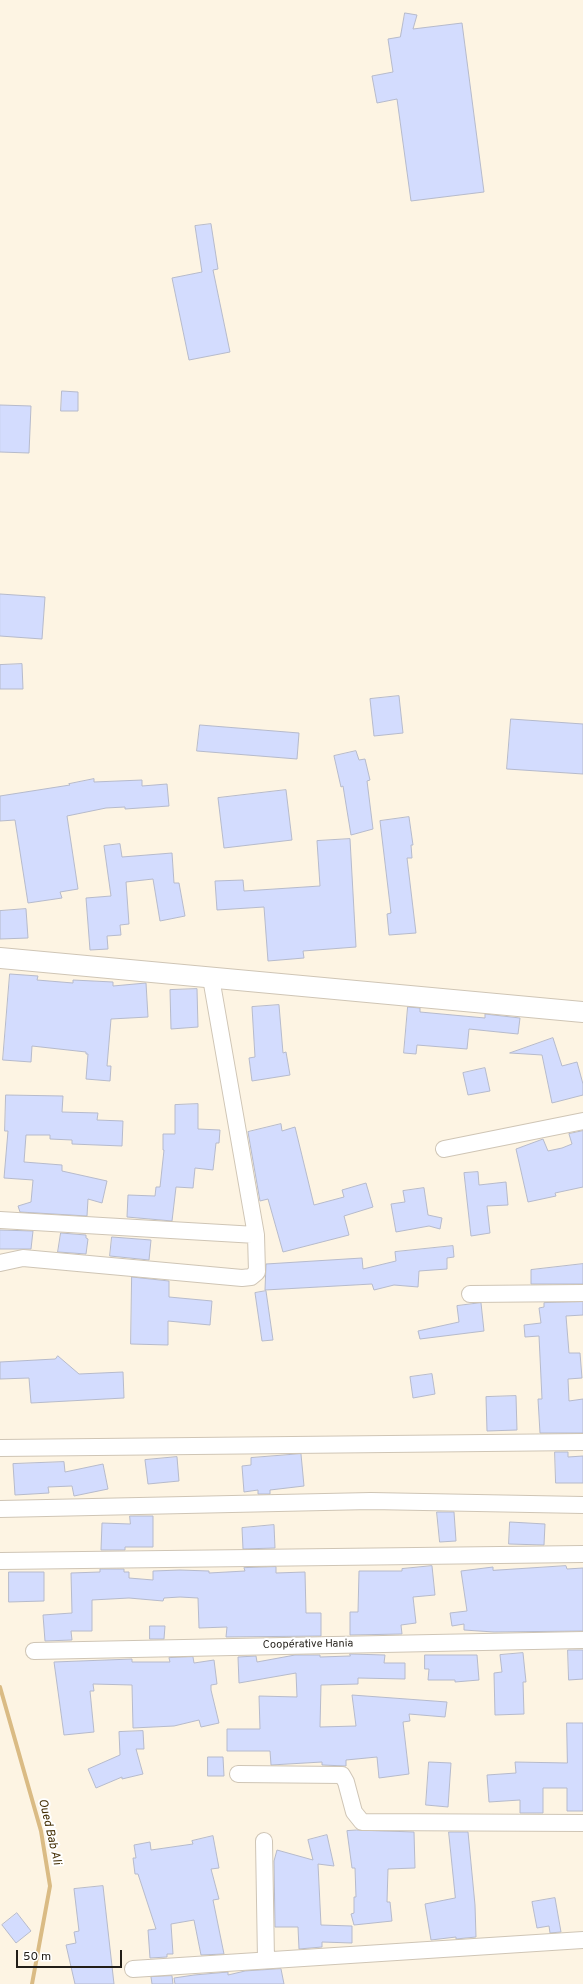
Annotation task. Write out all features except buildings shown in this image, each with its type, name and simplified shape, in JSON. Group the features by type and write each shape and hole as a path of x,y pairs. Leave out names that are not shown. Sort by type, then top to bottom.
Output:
{"street":[{"path":"0,958 583,1012"},
{"path":"0,1263 23,1258 242,1278 251,1277 258,1272 256,1236 211,978"},
{"path":"444,1149 583,1121"},
{"path":"0,1220 256,1236"},
{"path":"470,1294 583,1293"},
{"path":"0,1448 583,1442"},
{"path":"0,1510 371,1502 583,1505"},
{"path":"0,1561 583,1554"},
{"name":"Coopérative Hania","path":"34,1651 583,1640"},
{"path":"238,1774 342,1775 346,1782 354,1812 362,1822 583,1823"},
{"path":"264,1841 266,1960"},
{"path":"133,1969 583,1940"}],"waterway":[{"name":"Oued Bab Ali","path":"0,1687 41,1831 50,1886 32,1984"}]}
